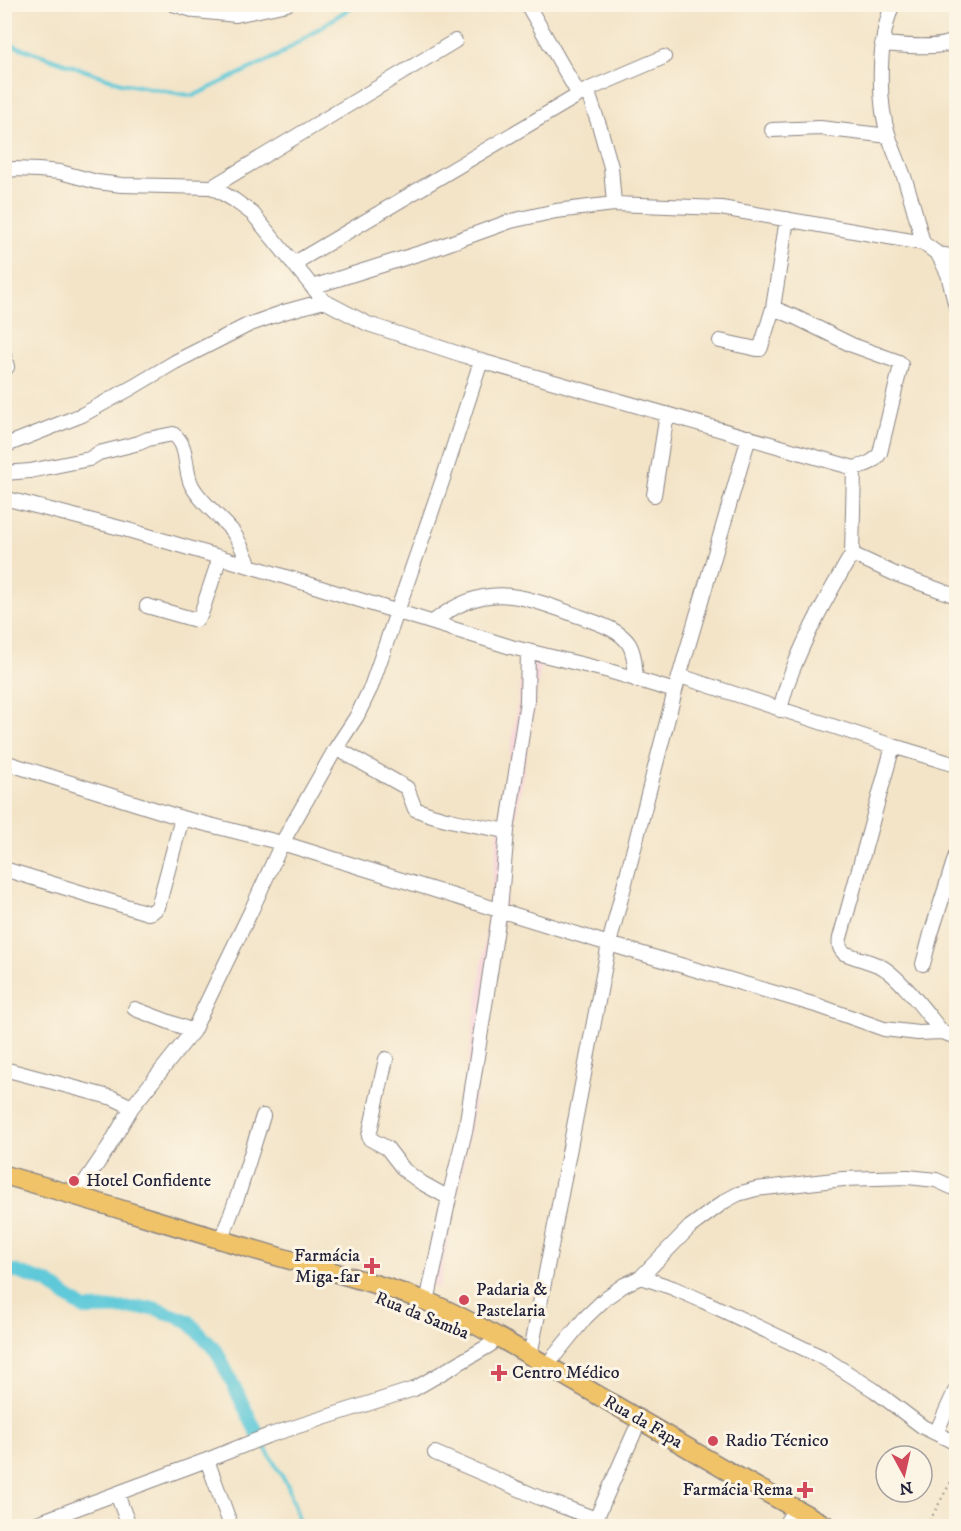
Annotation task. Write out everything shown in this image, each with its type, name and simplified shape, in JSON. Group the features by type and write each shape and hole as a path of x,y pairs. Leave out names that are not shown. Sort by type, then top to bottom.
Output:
{"main road":[{"name":"Rua da Samba","path":"4,1175 427,1302"},
{"name":"Rua da Samba","path":"4,1186 244,1260 369,1294 439,1320 490,1345 793,1523"},
{"name":"Rua da Fapa","path":"427,1302 475,1324 827,1527"}],"street":[{"path":"173,4 195,11 236,15 287,4"},
{"path":"527,4 583,92 600,128 611,167 614,204"},
{"path":"893,4 882,44 883,111 888,136 909,190 923,243"},
{"path":"882,44 938,46 950,44 957,39"},
{"path":"212,187 455,41"},
{"path":"293,264 583,92 664,57"},
{"path":"772,130 820,128 888,136"},
{"path":"4,172 14,169 38,170 60,172 105,183 212,187 253,214 324,301 368,324 481,361 855,468 868,465 876,460 880,453 901,365 773,308"},
{"path":"312,286 433,249 511,221 556,211 614,204 721,208 923,243 938,254 948,274 957,307"},
{"path":"720,341 760,349 773,308 787,219"},
{"path":"938,254 957,257"},
{"path":"4,446 82,415 175,362 248,325 324,301"},
{"path":"4,355 7,367 4,370"},
{"path":"76,1195 132,1107 193,1031 282,843 336,748 357,716 371,687 481,361"},
{"path":"654,495 667,414"},
{"path":"4,473 30,471 89,459 99,453 173,434 179,438 183,447 193,488 233,532 250,566"},
{"path":"530,1356 609,944 675,691 749,437"},
{"path":"780,710 790,675 808,636 852,554 855,468"},
{"path":"4,498 128,530 528,651 609,671 675,691"},
{"path":"852,554 895,574 957,596"},
{"path":"147,606 196,620 201,614 220,557"},
{"path":"433,622 456,605 492,595 538,601 601,624 622,635 630,645 636,680"},
{"path":"427,1302 466,1126 500,909 507,831 527,701 528,651"},
{"path":"680,676 957,765"},
{"path":"893,746 839,945 844,953 888,971 942,1032"},
{"path":"336,748 407,788 415,809 507,831"},
{"path":"4,762 183,818 282,843 500,909 819,1006 884,1029 918,1033 942,1032 957,1037"},
{"path":"4,869 147,913 152,912 158,907 183,818"},
{"path":"923,964 957,855"},
{"path":"135,1009 193,1031"},
{"path":"386,1059 370,1139 387,1148 404,1170 449,1198"},
{"path":"4,1069 113,1098 132,1107"},
{"path":"221,1240 263,1116"},
{"path":"547,1365 585,1318 607,1297 641,1277 690,1227 738,1194 756,1189 843,1179 908,1177 936,1180 957,1189"},
{"path":"641,1277 683,1292 824,1358 874,1390 923,1427 957,1443"},
{"path":"29,1527 267,1436 414,1389 490,1345"},
{"path":"936,1433 957,1389"},
{"path":"435,1453 597,1523 635,1431"},
{"path":"207,1460 231,1527"},
{"path":"117,1494 129,1527"}],"path":[{"path":"927,1527 957,1472"}],"shaded area":[{"path":"524,656 542,660 516,817 506,900 470,1131 439,1289 426,1284 458,1130 481,974 500,815"}],"waterway":[{"path":"4,42 121,83 193,96 279,55 356,4"},
{"path":"4,1271 14,1271 49,1283 85,1309 154,1308 188,1321 217,1352 258,1435"},
{"path":"261,1441 288,1486 301,1526"}],"place":[{"name":"Hotel Confidente","path":"74,1181"},
{"name":"Farmácia Miga-far","path":"372,1266"},
{"name":"Padaria & Pastelaria","path":"464,1300"},
{"name":"Centro Médico","path":"499,1373"},
{"name":"Radio Técnico","path":"713,1441"},
{"name":"Farmácia Rema","path":"805,1490"}]}
